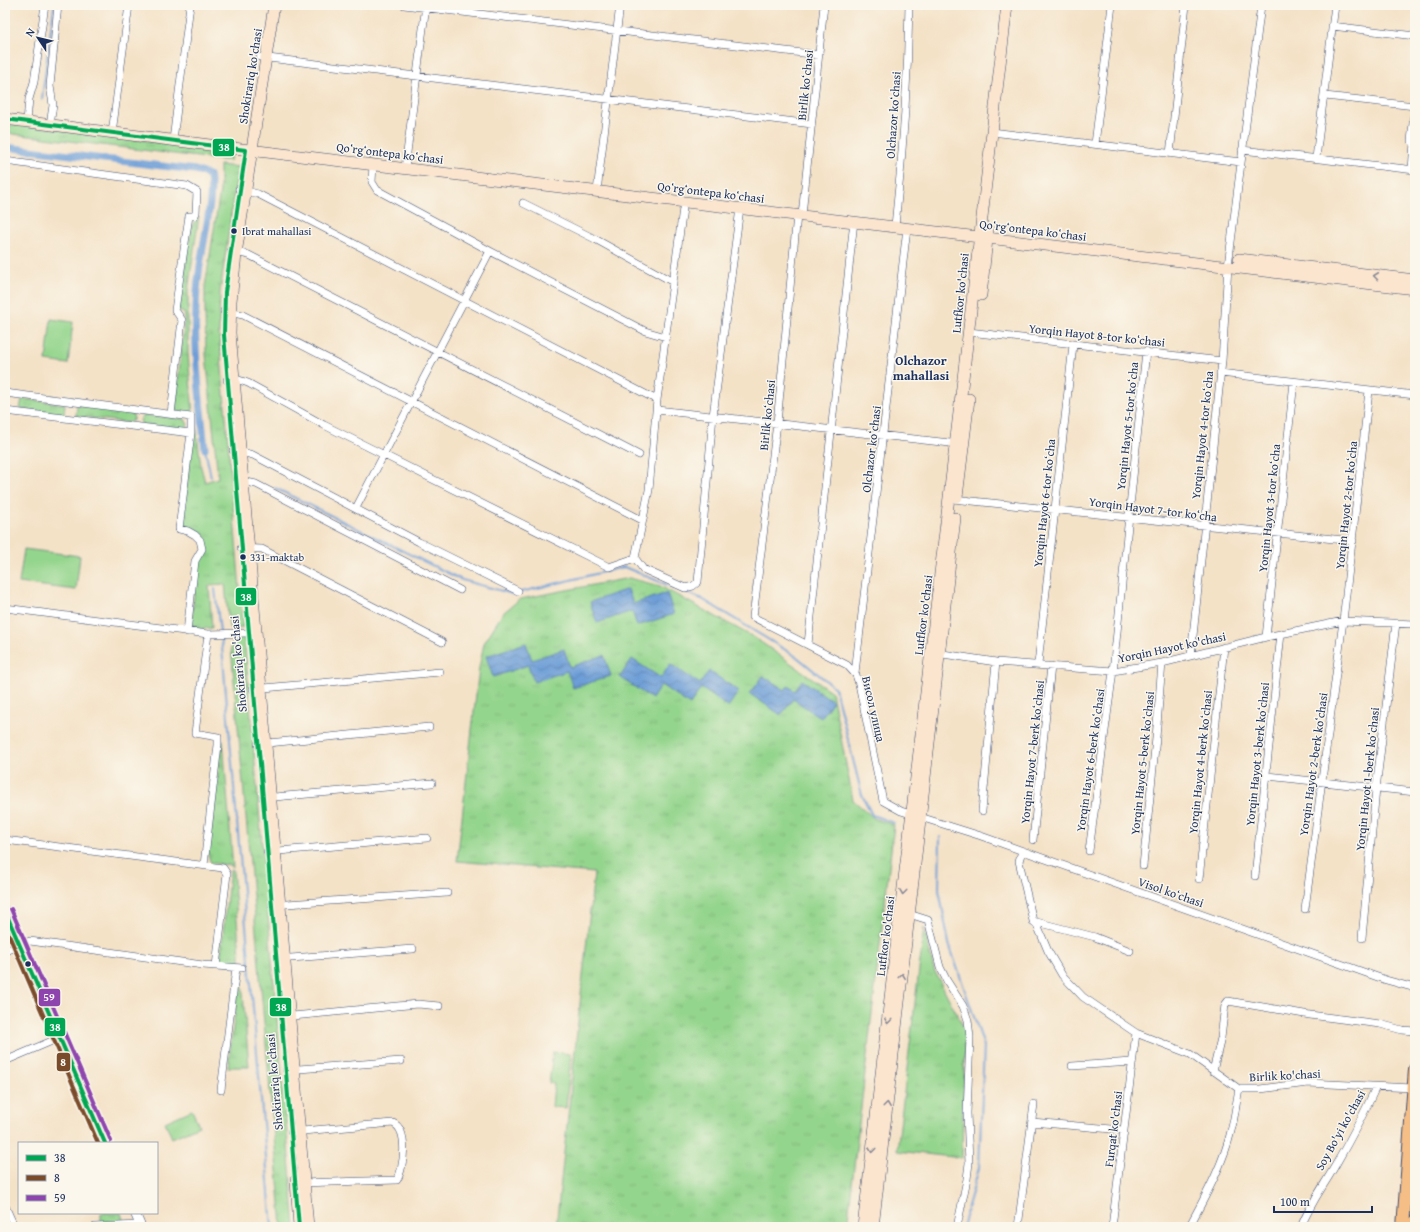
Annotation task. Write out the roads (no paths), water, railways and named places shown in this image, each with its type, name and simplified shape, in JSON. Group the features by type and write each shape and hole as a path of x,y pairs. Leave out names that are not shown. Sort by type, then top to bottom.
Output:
{"main road":[{"name":"Shokirariq ko'chasi","path":"263,58 268,5"},
{"name":"Shokirariq ko'chasi","path":"274,5 263,58 242,189 233,251 227,312 230,380 295,1131 300,1183 308,1227"},
{"name":"Lutfkor ko'chasi","path":"996,133 1006,5"},
{"name":"Lutfkor ko'chasi","path":"863,1227 916,815 996,133 1014,5"},
{"name":"Qoʻrgʻontepa koʻchasi","path":"5,112 27,118 373,165 405,165"},
{"name":"Qoʻrgʻontepa koʻchasi","path":"5,119 27,118"},
{"name":"Qoʻrgʻontepa koʻchasi","path":"249,147 801,213 1229,262 1415,280"},
{"name":"Qoʻrgʻontepa koʻchasi","path":"597,188 740,208 801,213 854,222 895,223 907,228 984,233"},
{"name":"Qoʻrgʻontepa koʻchasi","path":"1229,262 1415,289"},
{"name":"Shokirariq ko'chasi","path":"236,450 242,481 248,632 257,688"},
{"name":"Lutfkor ko'chasi","path":"873,1227 909,914 916,815"},
{"path":"1403,1227 1415,1069"},
{"name":"Shokirariq ko'chasi","path":"299,1227 300,1183"},
{"path":"1415,1221 1415,1227"}],"street":[{"path":"5,13 6,5"},
{"path":"27,118 34,82 45,5"},
{"path":"51,121 53,105 50,79 58,5"},
{"path":"113,130 129,5"},
{"path":"173,137 190,5"},
{"path":"404,5 426,6 819,55"},
{"path":"597,188 620,5"},
{"name":"Birlik koʻchasi","path":"753,617 812,124 824,5"},
{"name":"Olchazor koʻchasi","path":"895,223 902,160 908,60 909,5"},
{"path":"1095,144 1112,5"},
{"path":"1170,154 1186,5"},
{"name":"Yorqin Hayot 4-tor koʻcha","path":"1191,655 1222,361 1229,262 1261,5"},
{"path":"1316,158 1325,96 1335,5"},
{"path":"405,165 426,6"},
{"path":"1332,26 1415,36"},
{"path":"263,58 608,101 812,124"},
{"path":"1242,150 1413,170 1414,142 1411,141 1415,106 1325,96"},
{"path":"996,133 1241,162"},
{"path":"5,161 187,186 197,192 196,213 194,216 189,216 175,310 182,320 171,414"},
{"path":"373,165 372,182 377,190 490,251 646,331 666,337"},
{"path":"242,189 258,194 657,400"},
{"path":"684,201 657,400 649,490 635,558 643,569 685,588 693,586 698,582 713,416 740,208"},
{"path":"523,203 595,239 673,282"},
{"path":"808,644 830,429 854,222"},
{"name":"Olchazor koʻchasi","path":"855,673 907,228"},
{"path":"233,251 249,255 438,350 638,455"},
{"path":"356,508 490,251"},
{"path":"227,312 243,315 642,520"},
{"name":"Yorqin Hayot 8-tor koʻchasi","path":"973,332 1222,361"},
{"name":"Yorqin Hayot 6-tor koʻcha","path":"1038,664 1073,344"},
{"name":"Yorqin Hayot 5-tor koʻcha","path":"1113,671 1146,351"},
{"path":"1220,373 1415,395"},
{"path":"230,380 248,383 324,425 609,567 635,558"},
{"name":"Yorqin Hayot 3-tor koʻcha","path":"1266,637 1294,382"},
{"name":"Yorqin Hayot 2-tor koʻcha","path":"1344,621 1369,391"},
{"path":"5,393 191,417 191,433 179,529 188,531 195,535 200,540 202,549 196,561 187,632"},
{"path":"657,410 960,444"},
{"path":"5,411 191,433"},
{"path":"236,450 253,454 419,542 518,591"},
{"path":"242,481 256,484 460,590"},
{"name":"Yorqin Hayot 7-tor koʻcha","path":"953,499 1129,516 1204,526 1353,541"},
{"path":"245,548 262,549 442,642"},
{"path":"5,608 187,632 212,634 248,632"},
{"name":"Висол улица","path":"753,617 847,665 855,673 859,684 882,797 889,805 916,815"},
{"name":"Yorqin Hayot ko'chasi","path":"935,653 996,662 1038,664 1113,671 1162,663 1266,637 1344,621 1415,624"},
{"name":"Yorqin Hayot 2-berk koʻchasi","path":"1305,909 1344,621"},
{"name":"Yorqin Hayot 1-berk koʻchasi","path":"1362,938 1376,789 1396,623"},
{"path":"204,865 220,737 195,733 212,634"},
{"name":"Yorqin Hayot 3-berk koʻchasi","path":"1255,876 1267,776 1281,634"},
{"name":"Yorqin Hayot 4-berk koʻchasi","path":"1199,879 1224,647"},
{"path":"982,811 996,662"},
{"name":"Yorqin Hayot 5-berk koʻchasi","path":"1142,866 1156,738 1162,663"},
{"name":"Yorqin Hayot 7-berk koʻchasi","path":"1034,840 1052,666"},
{"name":"Yorqin Hayot 6-berk koʻchasi","path":"1089,851 1113,671"},
{"path":"257,688 440,672"},
{"path":"262,744 429,727"},
{"path":"1267,776 1376,789 1415,792"},
{"path":"266,798 432,783"},
{"name":"Visol koʻchasi","path":"916,815 1386,980 1415,988"},
{"path":"271,851 427,838"},
{"path":"5,840 223,868 227,874 216,966"},
{"name":"Birlik ko'chasi","path":"1022,851 1019,861 1033,921 1037,925 1055,963 1071,986 1095,1006 1136,1033 1190,1054 1239,1089 1260,1089 1308,1083 1413,1088"},
{"path":"275,904 447,893"},
{"path":"5,911 105,1142"},
{"path":"909,914 928,920 940,967 963,1006 968,1020 970,1037 967,1113 969,1163 957,1227"},
{"path":"1033,921 1089,935 1130,951"},
{"path":"5,951 30,941 239,968 221,1090"},
{"path":"280,958 413,949"},
{"path":"1213,1071 1221,1038 1225,1005 1228,1001 1310,1015 1380,1024 1415,1032"},
{"path":"285,1017 418,1004 439,1006"},
{"name":"Furqat ko'chasi","path":"1112,1227 1136,1033"},
{"path":"5,1061 59,1038"},
{"path":"290,1070 401,1061"},
{"path":"1072,1066 1132,1062"},
{"name":"Soy Bo'yi ko'chasi","path":"1300,1227 1312,1200 1334,1168 1376,1087"},
{"path":"1189,1227 1206,1194 1227,1146 1232,1130 1239,1089"},
{"path":"1018,1227 1034,1104"},
{"path":"1032,1122 1124,1130"},
{"path":"295,1131 394,1123 400,1127 403,1133 401,1168 397,1180 300,1183"},
{"path":"5,1206 14,1226"},
{"path":"95,1227 140,1226 135,1214"},
{"path":"5,1226 29,1227"}],"water":[{"path":"628,589 633,604 667,593 674,614 637,626 632,611 597,623 590,602"},
{"path":"526,643 532,660 564,649 570,667 604,655 611,676 573,688 567,671 534,682 528,665 493,677 486,656"},
{"path":"632,659 661,678 670,664 700,684 709,671 739,691 728,707 701,688 690,705 661,685 652,699 620,677"},
{"path":"763,676 785,690 788,686 795,691 802,680 833,701 821,718 793,699 781,715 750,694"}],"waterway":[{"path":"42,99 54,5"},
{"path":"5,147 195,170 209,175 211,182 210,205 200,266 196,311 196,358 205,449"},
{"path":"205,449 211,477"},
{"path":"275,488 462,580 513,594 624,567 702,599 797,657 835,688 862,795 872,815 894,823"},
{"path":"215,589 220,632"},
{"path":"221,636 272,1227"},
{"path":"940,837 939,890 949,944 984,1046 979,1168 962,1227"}],"place":[{"name":"Ibrat mahallasi","path":"234,231"},
{"name":"331-maktab","path":"243,557"}],"district":[{"name":"Olchazor mahallasi","path":"921,368"}]}
